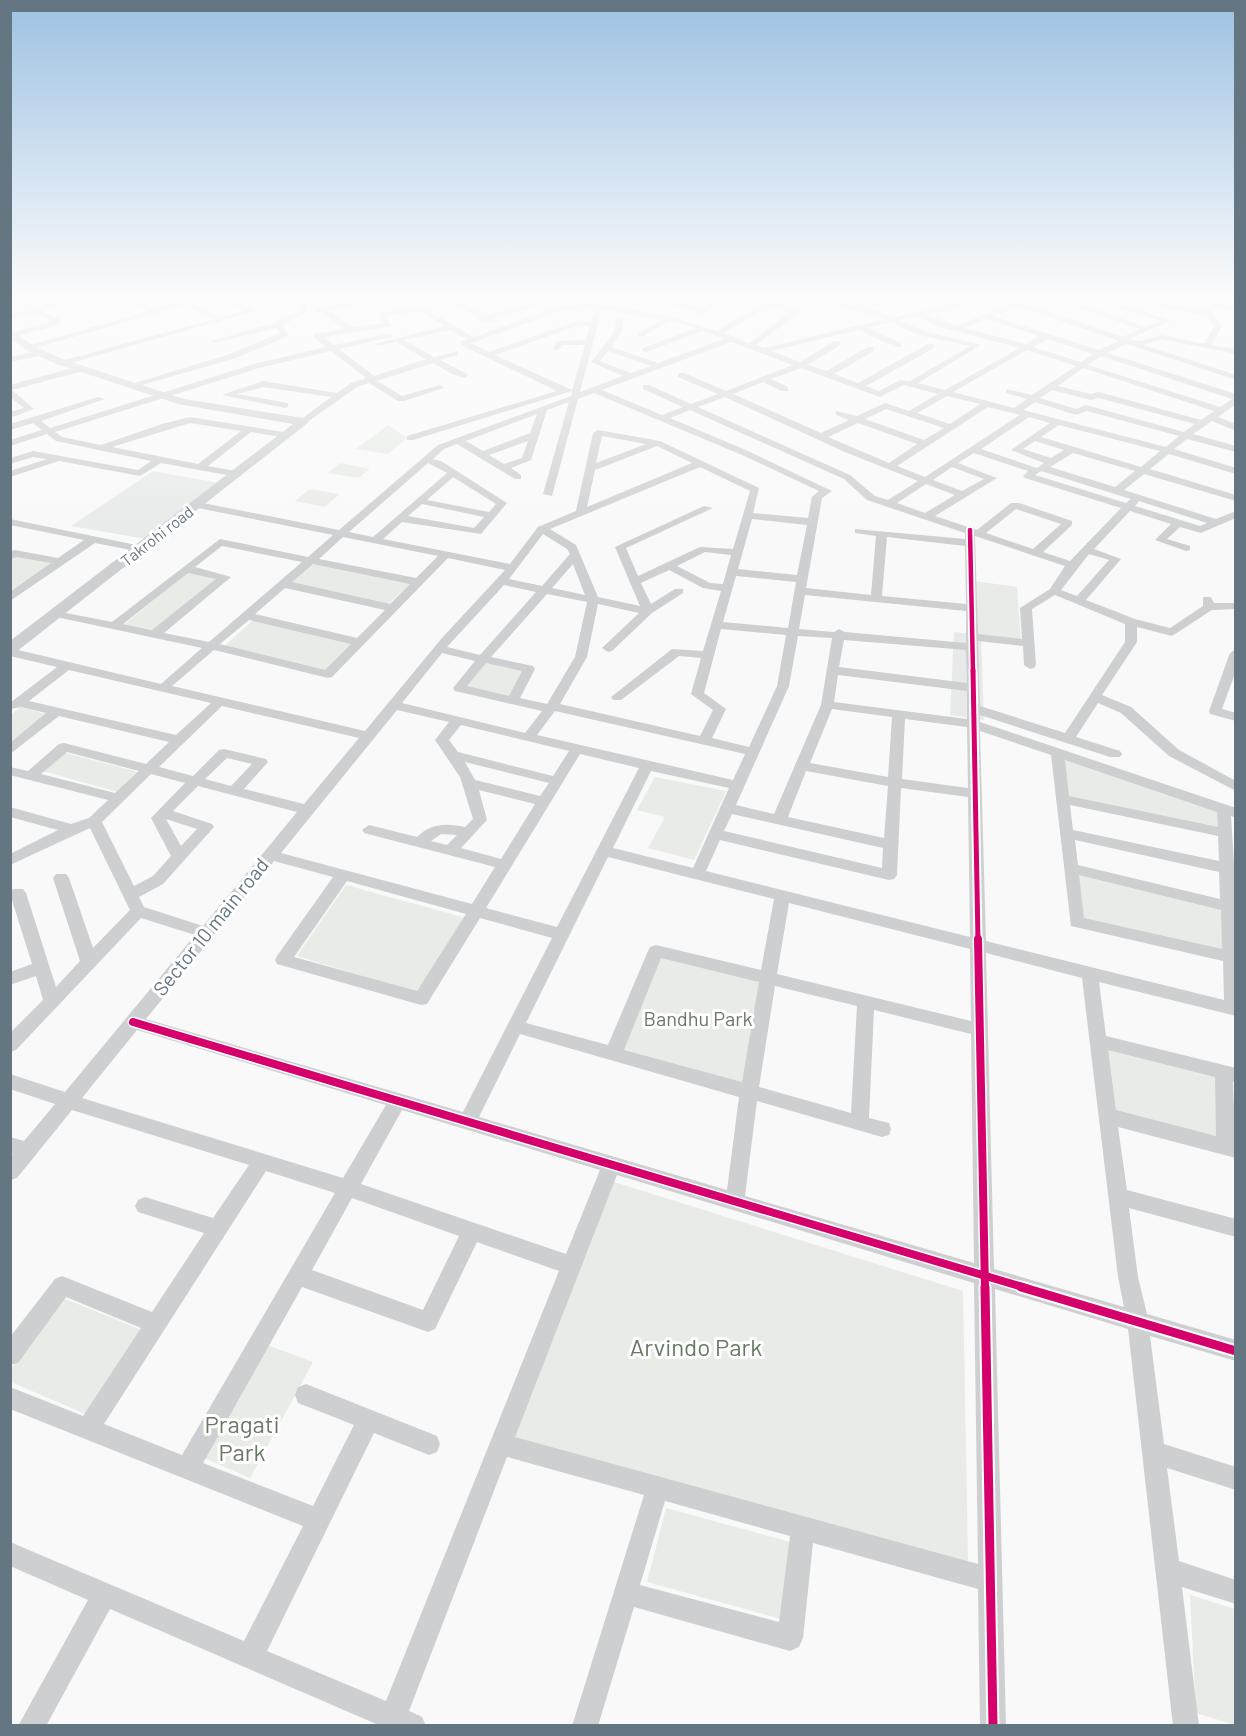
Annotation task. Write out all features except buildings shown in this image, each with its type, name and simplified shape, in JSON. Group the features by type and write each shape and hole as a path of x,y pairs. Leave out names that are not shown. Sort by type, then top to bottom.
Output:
{"street":[{"path":"10,415 30,409 10,390 40,381"},
{"path":"119,381 182,402 303,422 365,381"},
{"path":"132,385 146,381"},
{"path":"10,443 206,381"},
{"path":"374,381 401,399 440,388"},
{"path":"544,381 576,394"},
{"path":"548,494 579,381"},
{"path":"163,688 441,447 543,411 576,394 597,391 623,381"},
{"path":"695,381 821,437 847,477 871,498 927,516 974,536 1036,552 1072,565"},
{"path":"662,418 760,381"},
{"path":"765,381 785,389"},
{"path":"845,381 880,394 903,382 1234,468"},
{"path":"859,386 868,381"},
{"path":"911,384 916,381"},
{"path":"909,414 966,381"},
{"path":"1014,412 1060,381"},
{"path":"1129,381 1219,410"},
{"path":"1185,381 1236,398"},
{"path":"285,405 226,395 263,384 339,396"},
{"path":"646,387 837,459 889,467 963,495"},
{"path":"1051,387 1091,397 1099,395 1202,423"},
{"path":"410,438 564,391"},
{"path":"597,391 827,491 817,496 799,585 794,633 783,686 697,875"},
{"path":"1009,391 1076,412 1086,408 1236,449"},
{"path":"87,392 125,406"},
{"path":"1117,491 1187,434 1236,398"},
{"path":"10,427 101,399"},
{"path":"889,467 985,405"},
{"path":"821,437 885,406 951,427"},
{"path":"503,468 526,460 543,411"},
{"path":"839,413 925,444"},
{"path":"1026,415 1016,450 1052,462"},
{"path":"1211,417 1236,429"},
{"path":"34,420 59,439 238,474"},
{"path":"101,448 190,420 287,435"},
{"name":"Takrohi road","path":"10,650 198,506 303,422"},
{"path":"889,504 973,449 1056,422"},
{"path":"200,467 249,429"},
{"path":"580,515 598,433 657,443 755,490 698,694 720,709 704,741"},
{"path":"1019,433 1236,498"},
{"path":"482,455 534,435"},
{"path":"459,441 518,477"},
{"path":"591,468 657,443"},
{"path":"973,449 1216,523"},
{"path":"1072,449 1028,476 1200,530 1236,514"},
{"path":"10,461 33,454 140,473 159,459"},
{"path":"10,474 58,459"},
{"path":"400,518 477,532 502,503 438,463 426,460"},
{"path":"542,529 701,463"},
{"path":"927,516 992,478 951,464"},
{"path":"374,541 453,472"},
{"path":"1030,665 1026,608 1054,591 1072,565 1137,498"},
{"path":"420,501 492,516"},
{"path":"198,506 513,568"},
{"path":"859,531 974,536 1015,506 1068,523 1036,552"},
{"path":"648,611 620,547 708,508"},
{"path":"748,516 813,522"},
{"path":"10,522 141,549"},
{"path":"1178,523 1160,540 1186,548"},
{"path":"529,737 551,708 581,657 590,623 593,600 572,547 542,529"},
{"name":"Sector 10 main road","path":"10,1172 20,1148 68,1101 393,705 513,568 542,529"},
{"path":"876,599 882,533"},
{"path":"974,536 972,642 978,1029 993,1725"},
{"path":"10,598 93,539"},
{"path":"114,626 220,542 418,582"},
{"path":"635,582 704,549 738,553"},
{"path":"1078,602 1116,559 1086,550"},
{"path":"10,555 15,553 60,562"},
{"path":"56,614 212,646 328,674 445,555"},
{"path":"574,556 459,688 754,752"},
{"path":"669,566 707,586 728,588"},
{"path":"156,634 225,577 186,569"},
{"path":"732,572 876,599 972,608"},
{"path":"501,581 648,611"},
{"path":"284,584 393,608"},
{"path":"608,648 648,611 679,591"},
{"path":"1054,591 1131,622 1172,632 1208,603 1234,606"},
{"path":"247,616 360,642"},
{"path":"1068,739 1131,642 1131,622"},
{"path":"717,625 794,633 838,633 972,642 1028,643"},
{"path":"780,820 827,705 838,633"},
{"path":"440,649 529,669 513,700"},
{"path":"10,650 368,736"},
{"path":"617,697 676,652 708,656"},
{"path":"1236,653 1215,711 1236,717"},
{"path":"15,706 67,665"},
{"path":"832,670 973,688"},
{"path":"1095,697 1126,710 1174,753 1236,788"},
{"path":"10,860 72,829 94,821 220,701"},
{"path":"393,705 739,786"},
{"path":"827,705 900,714 973,716 1068,739 1115,754"},
{"path":"15,706 57,711 178,740"},
{"path":"10,750 57,711"},
{"path":"716,834 890,875 900,714"},
{"path":"604,851 782,897 977,943 1090,975 1234,1010 1225,833 1230,811 1057,753 973,716"},
{"path":"450,851 480,820 477,798 454,754 442,740 458,720"},
{"path":"31,776 64,747 307,810"},
{"path":"343,875 283,960 422,999 577,748"},
{"path":"179,857 158,818 224,753 261,762 234,790"},
{"path":"1057,753 1077,922 1233,957"},
{"path":"454,754 557,781"},
{"path":"467,1122 560,934 647,766"},
{"path":"802,766 895,783 975,793"},
{"path":"10,771 118,798"},
{"path":"469,783 545,802"},
{"path":"1062,799 1225,833"},
{"path":"728,808 891,845"},
{"path":"10,812 72,829"},
{"path":"130,895 158,880 207,827 163,813"},
{"path":"94,821 138,911 207,933"},
{"path":"420,843 430,831 441,828 468,832"},
{"path":"369,830 506,865"},
{"path":"1066,833 1227,868"},
{"path":"270,855 476,913 560,934"},
{"path":"1070,868 1228,906"},
{"path":"62,878 89,962"},
{"path":"18,893 52,1002"},
{"path":"735,1202 749,1092 782,897"},
{"path":"10,1045 138,911"},
{"path":"613,1054 656,951 978,1029"},
{"path":"10,979 41,967"},
{"path":"1090,975 1128,1277 1138,1322 1186,1725"},
{"path":"860,1122 866,1002"},
{"path":"133,1022 1236,1350"},
{"path":"514,1026 882,1129"},
{"path":"1098,1041 1230,1074 1230,1148 1108,1116"},
{"path":"10,1081 348,1188 572,1266"},
{"path":"187,1468 398,1101"},
{"path":"88,1428 262,1161"},
{"path":"10,1554 403,1721 501,1443 611,1165"},
{"path":"1118,1196 1236,1228"},
{"path":"145,1206 218,1229"},
{"path":"297,1275 429,1322 472,1231"},
{"path":"10,1355 62,1286 156,1324"},
{"path":"306,1395 429,1444"},
{"path":"10,1398 318,1520"},
{"path":"250,1657 369,1420"},
{"path":"501,1443 990,1580"},
{"path":"1154,1452 1236,1479"},
{"path":"585,1725 658,1487"},
{"path":"626,1593 790,1638 803,1528"},
{"path":"1168,1570 1236,1592"},
{"path":"31,1725 104,1595"}],"shaded area":[{"path":"153,471 219,483 146,539 71,526"},
{"path":"954,632 981,635 984,720 950,715"}],"green space":[{"path":"388,425 407,438 388,454 356,449"},
{"path":"340,463 370,469 358,478 328,473"},
{"path":"310,489 339,494 325,507 295,501"},
{"path":"14,555 54,563 11,594 10,558"},
{"path":"312,563 411,583 388,604 291,583"},
{"path":"188,572 219,578 155,630 125,624"},
{"path":"974,581 1017,587 1021,641 976,635"},
{"path":"256,618 358,641 327,672 223,647"},
{"path":"485,662 527,670 512,699 464,688"},
{"path":"20,707 46,714 11,744 11,715"},
{"path":"65,753 139,772 118,792 43,771"},
{"path":"1063,758 1224,811 1221,829 1067,798"},
{"path":"655,777 726,791 694,860 648,848 665,817 637,810"},
{"path":"1077,873 1223,905 1225,952 1083,919"},
{"path":"346,885 466,918 416,992 297,956"},
{"name":"Bandhu Park","path":"656,951 769,978 749,1092 613,1054"},
{"path":"1104,1048 1216,1075 1219,1138 1114,1110"},
{"name":"Arvindo Park","path":"614,1182 963,1291 968,1562 514,1437"},
{"path":"63,1298 144,1331 88,1415 11,1382 11,1369"},
{"name":"Pragati Park","path":"267,1345 313,1362 250,1478 202,1457"},
{"path":"666,1508 790,1542 781,1619 647,1582"},
{"path":"1190,1595 1235,1609 1235,1725 1196,1713"}],"cycle path":[{"path":"970,530 993,1726"},
{"path":"133,1022 1236,1351"}]}
